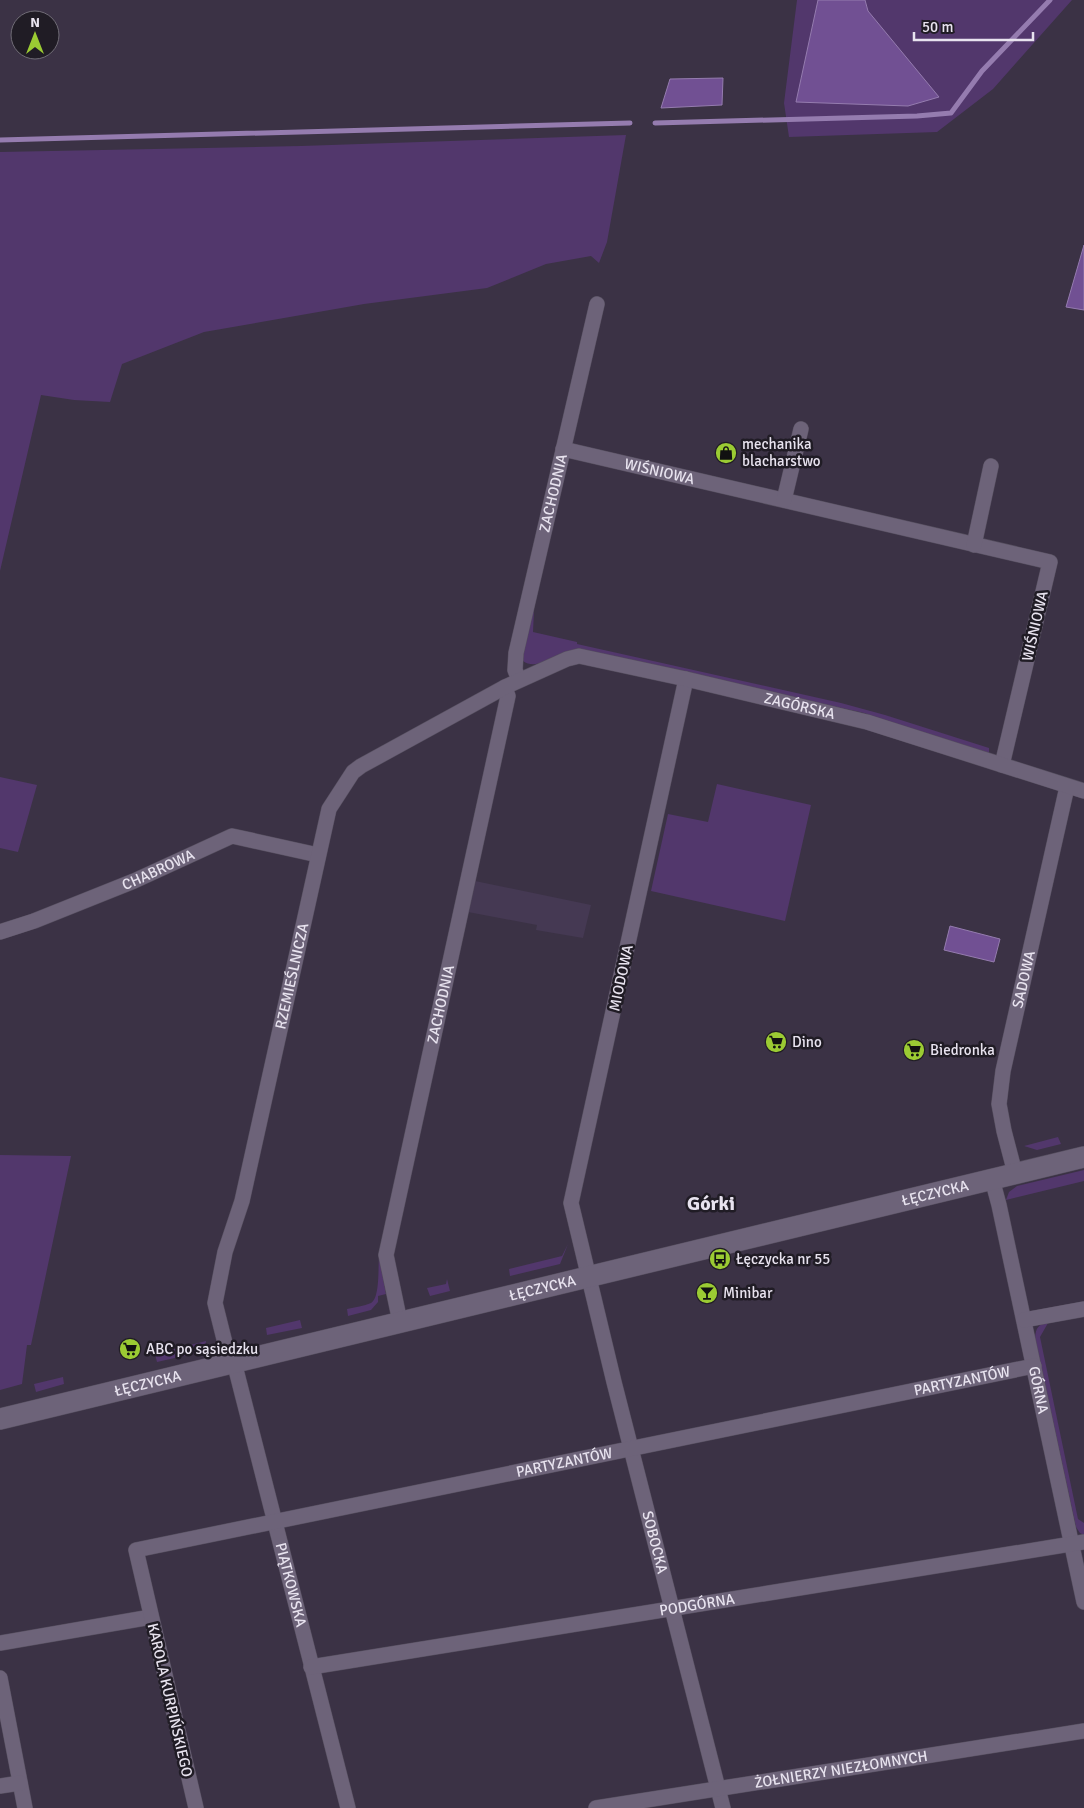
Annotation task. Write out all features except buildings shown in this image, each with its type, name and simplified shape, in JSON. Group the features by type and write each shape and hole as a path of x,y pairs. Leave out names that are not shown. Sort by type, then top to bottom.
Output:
{"main road":[{"name":"ŁĘCZYCKA","path":"0,1419 1084,1157"}],"street":[{"name":"ZACHODNIA","path":"400,1322 386,1255 515,670 516,654 597,304"},
{"path":"784,500 802,429"},
{"name":"WIŚNIOWA","path":"563,449 1050,562 1002,765"},
{"path":"974,545 991,466"},
{"name":"ZAGÓRSKA","path":"512,683 567,659 579,656 867,722 1084,792"},
{"name":"MIODOWA","path":"588,1276 571,1204 686,679"},
{"name":"RZEMIEŚLNICZA","path":"232,1362 215,1303 225,1252 242,1201 329,809 352,772 512,683"},
{"name":"SADOWA","path":"1015,1173 999,1104 1002,1071 1068,786"},
{"name":"CHABROWA","path":"0,932 34,921 134,881 232,836 318,855"},
{"name":"GÓRNA","path":"992,1179 1034,1366 1078,1543 1084,1602"},
{"name":"SOBOCKA","path":"588,1276 723,1808"},
{"path":"1024,1320 1084,1308"},
{"name":"PIĄTKOWSKA","path":"232,1362 348,1808"},
{"name":"PARTYZANTÓW","path":"145,1591 136,1550 1034,1366"},
{"name":"PODGÓRNA","path":"312,1667 1078,1543"},
{"name":"KAROLA KURPIŃSKIEGO","path":"145,1591 196,1808"},
{"path":"0,1643 151,1617"},
{"path":"0,1678 25,1808"},
{"name":"ŻOŁNIERZY NIEZŁOMNYCH","path":"596,1808 1084,1731"},
{"path":"0,1786 20,1783"}],"shaded area":[{"path":"797,0 1072,0 993,89 937,132 789,137 784,103"},
{"path":"818,0 865,0 868,11 939,97 908,106 796,102"},
{"path":"723,78 722,105 661,108 670,79"},
{"path":"626,135 607,242 599,263 591,256 546,264 487,288 364,304 204,332 122,364 110,402 74,400 41,395 0,571 0,152 301,146"},
{"path":"1084,245 1084,310 1066,307"},
{"path":"534,610 533,632 577,642 577,644 841,703 989,748 989,754 864,713 578,649 543,663 529,664 523,661 523,649"},
{"path":"0,777 37,785 18,852 0,848"},
{"path":"717,784 811,805 785,921 651,891 668,814 708,822"},
{"path":"475,881 591,905 583,938 536,930 537,925 468,912"},
{"path":"950,926 1000,939 994,962 944,950"},
{"path":"1058,1137 1061,1144 1037,1150 1024,1146"},
{"path":"0,1155 71,1156 31,1345 27,1345 22,1384 0,1390"},
{"path":"1084,1170 1084,1181 1006,1200 1009,1192 1017,1186"},
{"path":"568,1244 560,1264 510,1276 509,1269 562,1256"},
{"path":"379,1257 386,1294 378,1296 378,1302 371,1310 348,1316 347,1309 371,1303 374,1300 377,1289"},
{"path":"447,1279 450,1291 430,1296 427,1288 446,1284"},
{"path":"300,1320 302,1328 267,1335 266,1328"},
{"path":"1048,1323 1040,1337 1078,1519 1084,1523 1084,1535 1076,1527 1035,1338 1038,1327"},
{"path":"206,1341 205,1350 201,1352 157,1362 155,1354"},
{"path":"63,1377 64,1384 36,1392 34,1384"}],"waterway":[{"path":"655,123 917,116 951,113 982,71 1050,0"},
{"path":"0,140 630,123"}],"place":[{"name":"mechanika blacharstwo","path":"726,453"},
{"name":"Dino","path":"776,1042"},
{"name":"Biedronka","path":"914,1050"},
{"name":"Łęczycka nr 55","path":"720,1259"},
{"name":"Minibar","path":"707,1293"},
{"name":"ABC po sąsiedzku","path":"130,1349"}],"district":[{"name":"Górki","path":"711,1203"}]}
